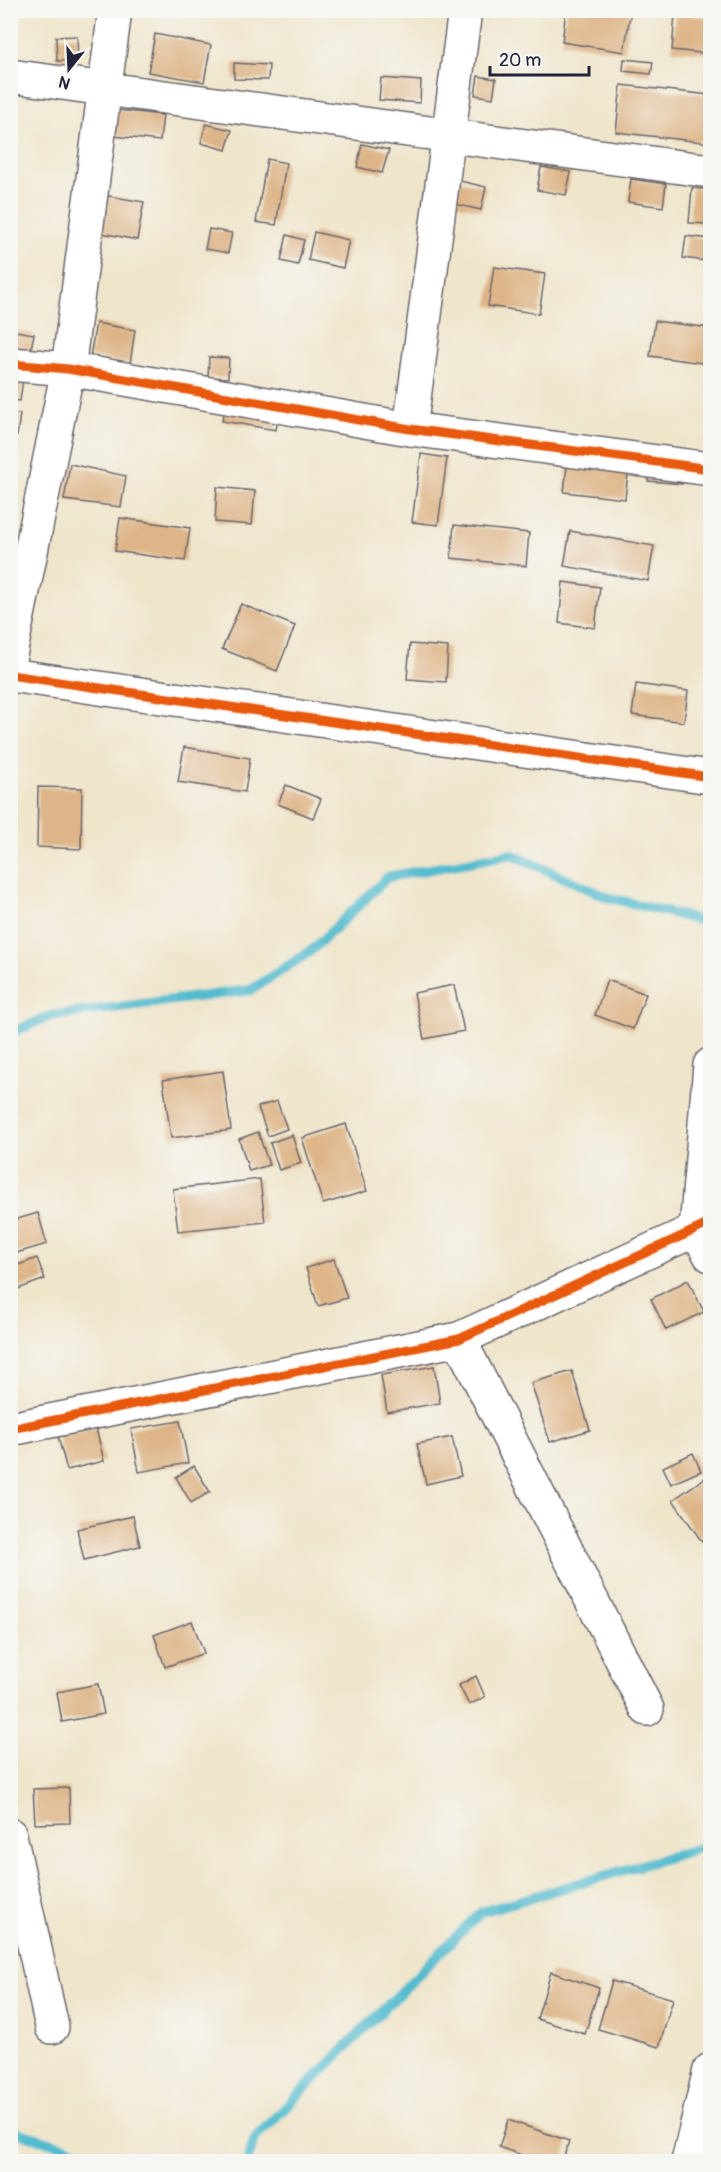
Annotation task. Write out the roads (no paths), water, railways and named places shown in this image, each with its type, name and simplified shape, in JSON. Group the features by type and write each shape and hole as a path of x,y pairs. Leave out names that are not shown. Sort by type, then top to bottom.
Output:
{"street":[{"path":"10,655 68,369 115,10"},
{"path":"410,429 465,10"},
{"path":"10,76 711,171"},
{"path":"10,364 68,369 410,429 711,469"},
{"path":"10,675 711,777"},
{"path":"10,1429 459,1339 706,1236 711,1065"},
{"path":"459,1339 647,1709"},
{"path":"10,1835 52,2027"},
{"path":"688,2162 711,2070"}],"waterway":[{"path":"10,1033 51,1016 251,990 312,950 388,877 511,854 607,897 710,923"},
{"path":"247,2162 255,2138 481,1912 710,1845"},
{"path":"10,2130 116,2162"}]}
